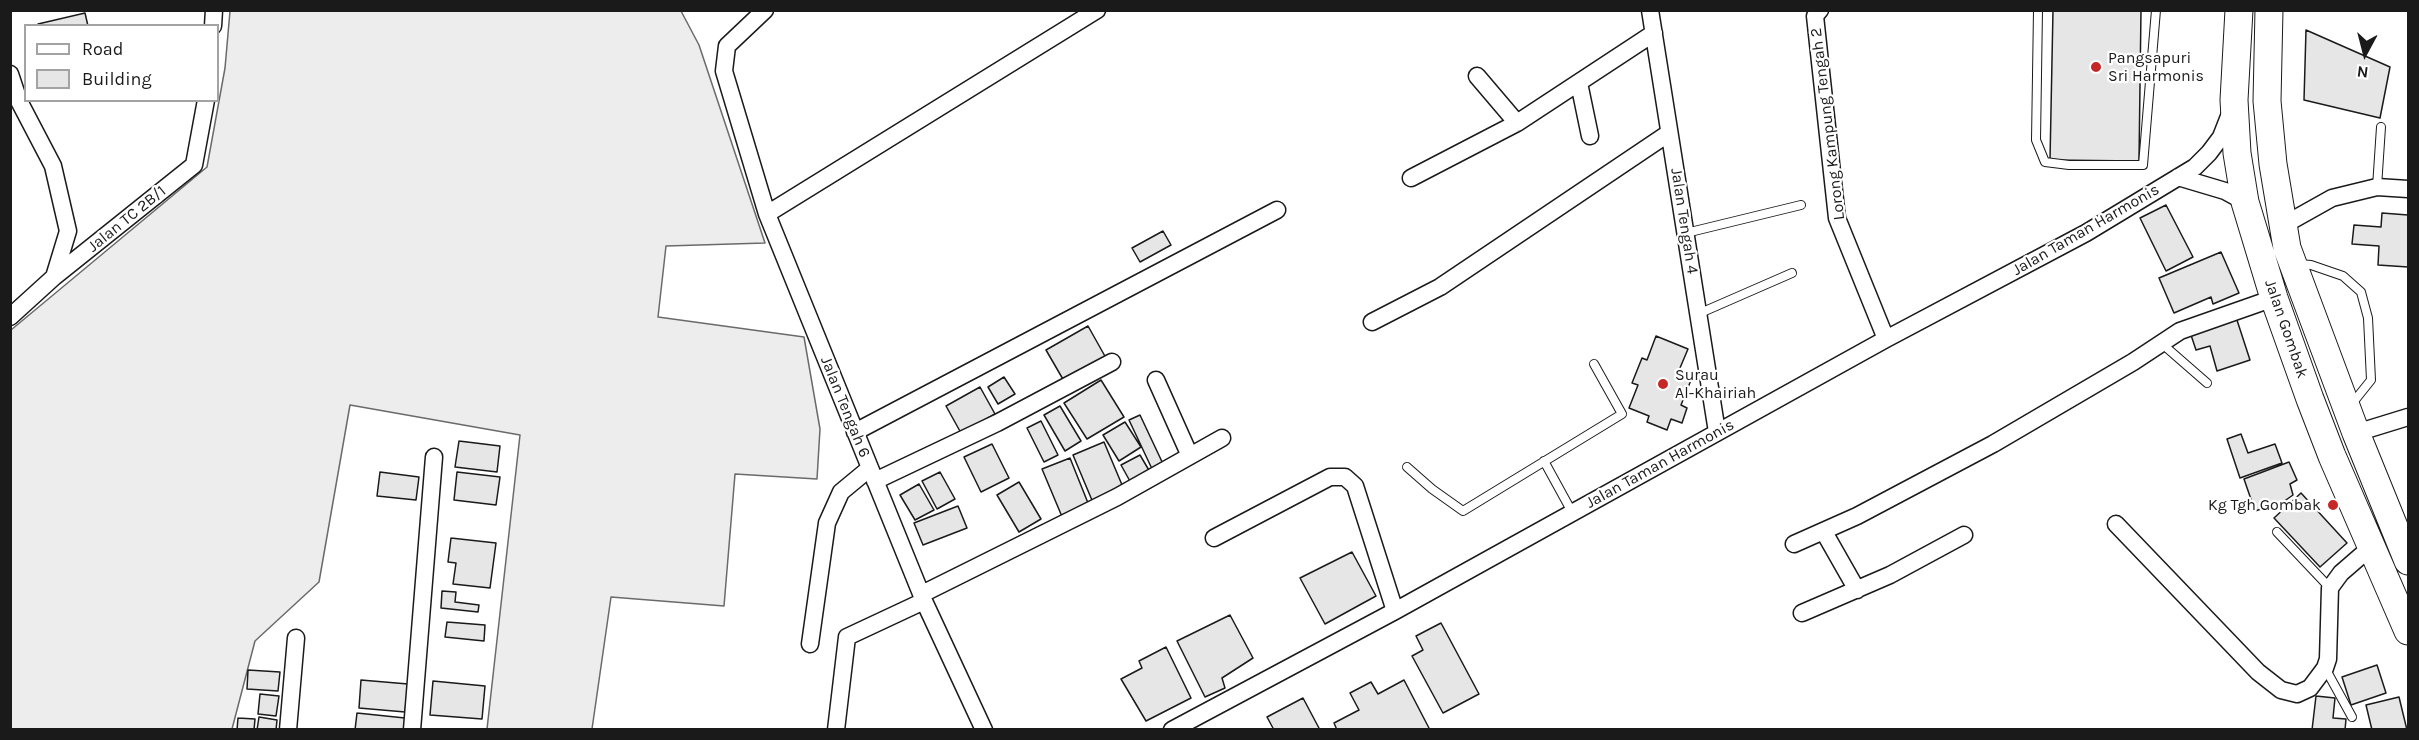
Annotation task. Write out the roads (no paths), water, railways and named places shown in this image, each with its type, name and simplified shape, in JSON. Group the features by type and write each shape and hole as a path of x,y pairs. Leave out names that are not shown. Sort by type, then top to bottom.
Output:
{"main road":[{"name":"Jalan Gombak","path":"2239,10 2234,100 2237,153 2245,202 2274,298 2332,456 2409,631"},
{"name":"Jalan Gombak","path":"2269,10 2266,102 2282,226 2292,264 2351,421 2409,561"}],"street":[{"name":"Jalan Tengah 6","path":"765,10 727,46 724,71 767,214 923,597 984,729"},
{"path":"767,214 1097,10"},
{"name":"Jalan Tengah 4","path":"1650,10 1717,432"},
{"name":"Lorong Kampung Tengah 2","path":"1820,10 1815,16 1837,218 1886,339"},
{"path":"1411,178 1517,123 1654,33"},
{"path":"10,74 15,102 53,166 68,231 54,277"},
{"path":"1478,76 1517,123"},
{"path":"1579,83 1590,136"},
{"name":"Jalan Taman Harmonis","path":"1172,729 1395,611 1886,339 2086,233 2195,167 2221,137 2229,120 2234,100"},
{"name":"Jalan TC 2B/1","path":"10,317 54,277 194,165 206,102"},
{"path":"1372,322 1440,287 1670,133"},
{"name":"Jalan Taman Harmonis","path":"2178,177 2225,191 2245,202"},
{"path":"2282,226 2332,198 2377,187 2409,189"},
{"path":"855,432 1277,210"},
{"path":"1794,544 1857,516 1993,444 2133,362 2160,342 2180,331 2274,298"},
{"path":"810,644 827,523 841,492 872,474 997,423 1112,362"},
{"path":"1156,380 1190,456"},
{"path":"2351,421 2409,417"},
{"path":"836,729 847,637 1118,497 1222,438"},
{"path":"412,729 434,457"},
{"path":"1214,538 1330,477 1345,477 1355,486 1395,611"},
{"path":"2116,524 2258,672 2281,690 2297,694 2310,688 2325,668 2328,659 2330,588 2341,573 2371,548"},
{"path":"1824,532 1857,590"},
{"path":"1802,613 1857,590 1964,536"},
{"path":"288,729 296,638"}],"lane":[{"path":"2038,10 2036,140 2045,162 2102,165 2143,165 2156,10"},
{"path":"2377,187 2381,127"},
{"path":"1686,233 1801,206"},
{"path":"2292,264 2311,265 2343,276 2361,292 2368,318 2371,380 2360,396 2351,421"},
{"path":"1698,314 1792,273"},
{"path":"2160,342 2207,383"},
{"path":"1407,467 1432,489 1463,511 1622,414 1594,364"},
{"path":"1544,461 1572,512"},
{"path":"2277,532 2330,588"},
{"path":"2325,668 2352,717"}],"place":[{"name":"Pangsapuri Sri Harmonis","path":"2096,67"},
{"name":"Surau Al-Khairiah","path":"1663,384"},
{"name":"Kg Tgh Gombak","path":"2333,505"}]}
